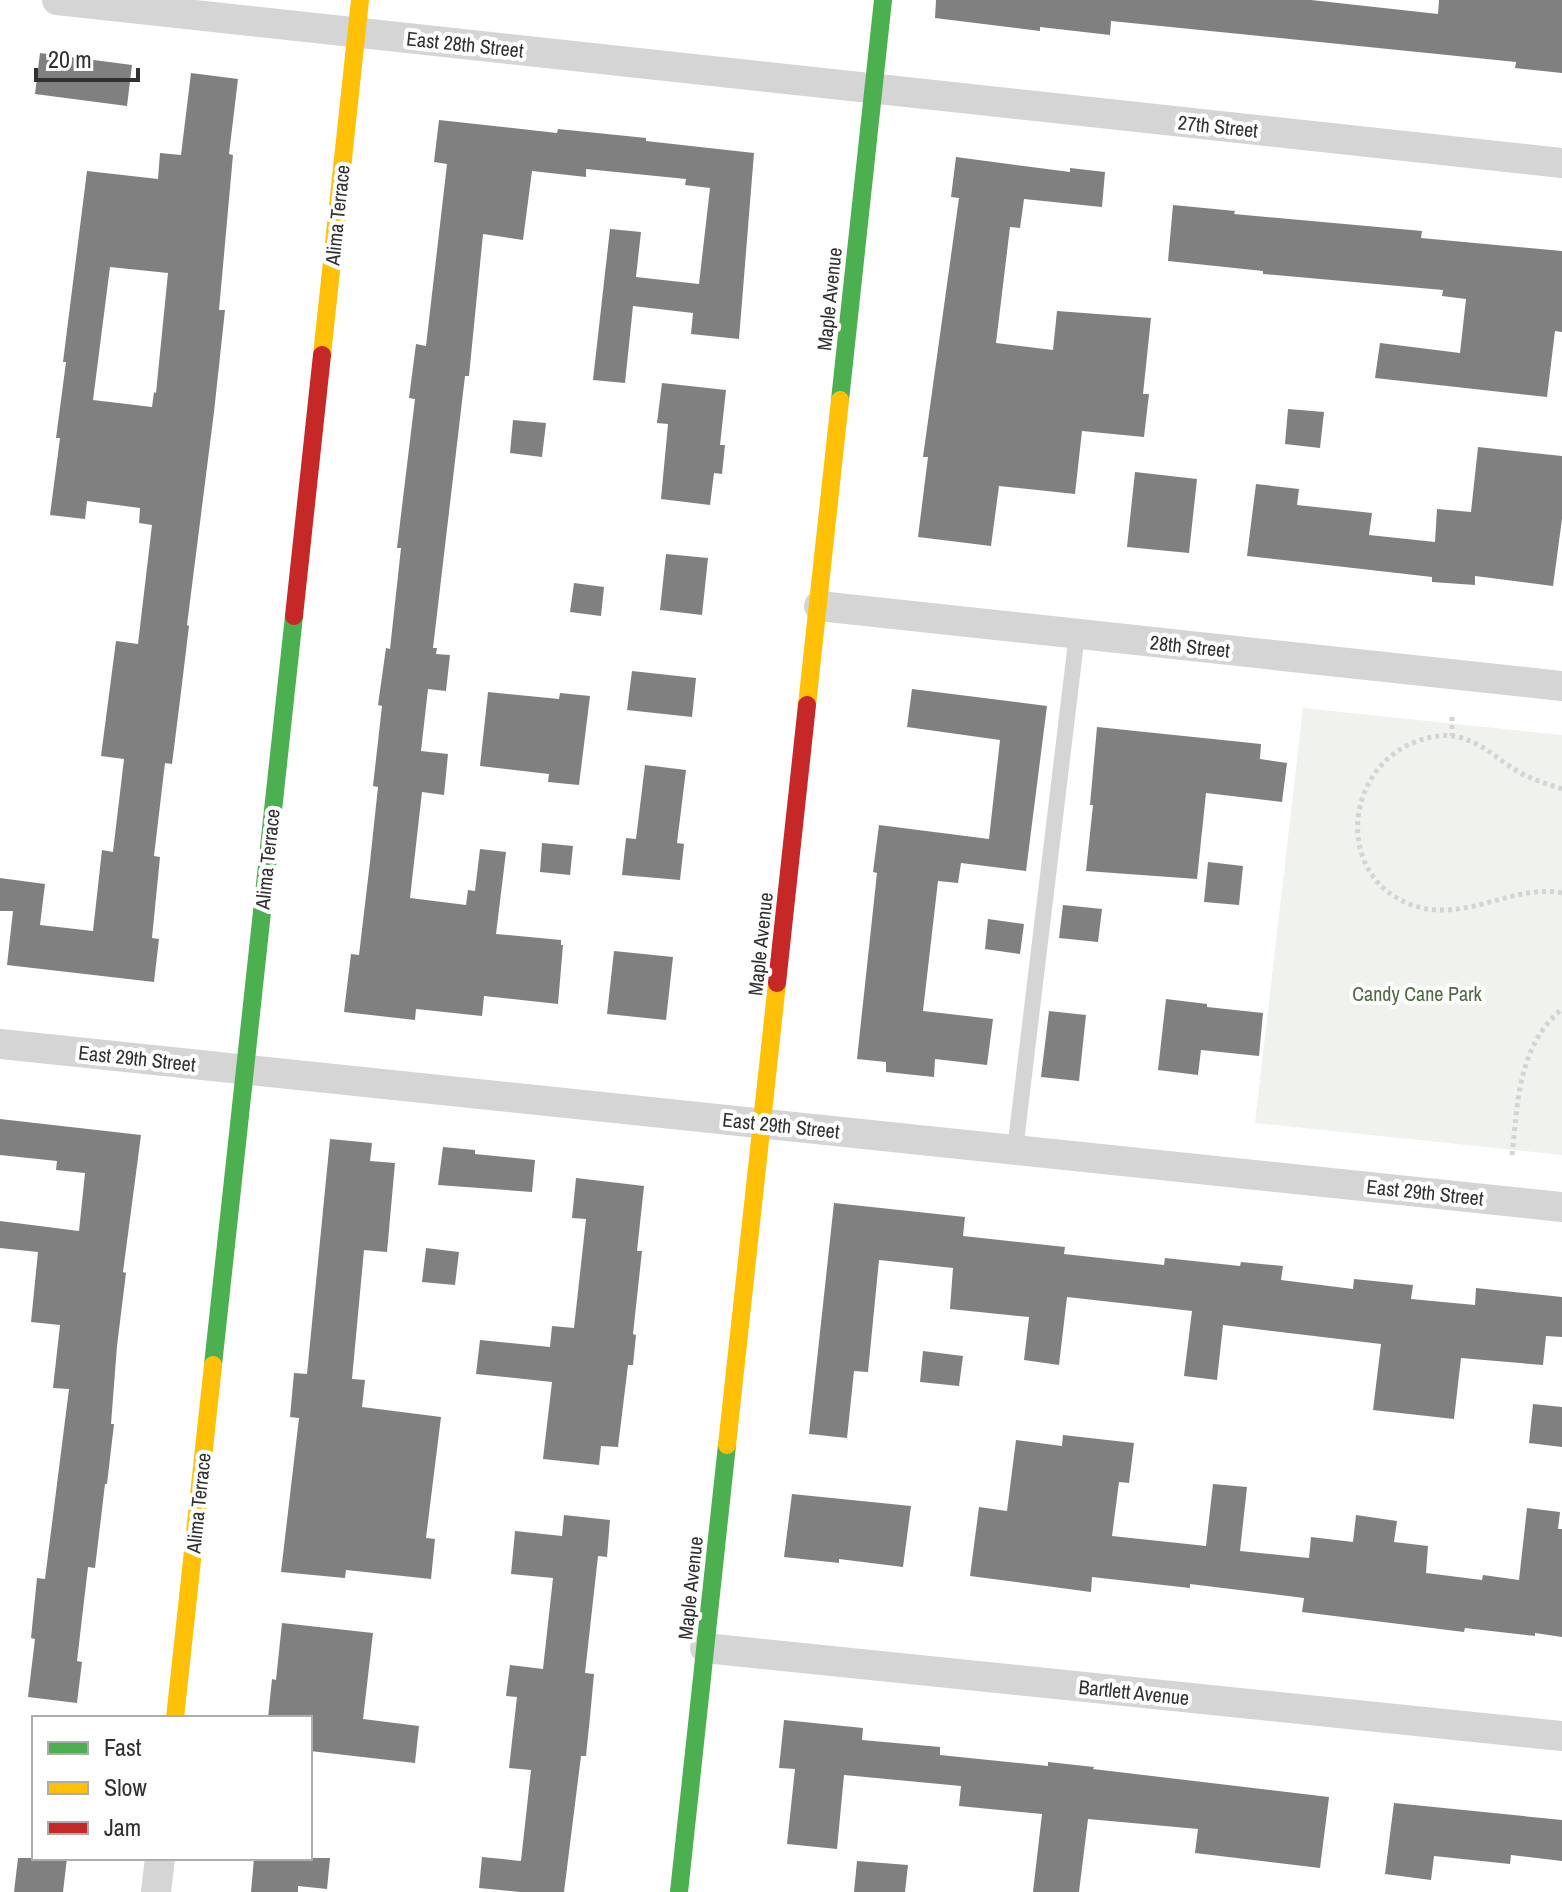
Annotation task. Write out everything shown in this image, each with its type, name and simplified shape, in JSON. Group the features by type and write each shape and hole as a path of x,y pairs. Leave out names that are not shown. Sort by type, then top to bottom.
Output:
{"street":[{"name":"East 28th Street","path":"57,0 874,88"},
{"name":"Alima Terrace","path":"175,1716 360,0"},
{"name":"Maple Avenue","path":"679,1892 883,0"},
{"name":"27th Street","path":"874,88 1562,163"},
{"name":"28th Street","path":"819,606 1562,686"},
{"name":"East 29th Street","path":"0,1044 1562,1207"},
{"name":"Bartlett Avenue","path":"705,1648 1562,1736"},
{"path":"156,1892 160,1860"}],"lane":[{"path":"1015,1150 1077,634"}],"path":[{"path":"1452,717 1452,736"},
{"path":"1562,789 1516,770 1496,753 1452,736 1421,739 1391,754 1368,782 1356,815 1367,868 1386,889 1412,905 1444,911 1499,902 1541,890 1562,893"},
{"path":"1512,1155 1521,1078 1532,1045 1547,1022 1562,1009"}],"green space":[{"name":"Candy Cane Park","path":"1303,708 1562,735 1562,1155 1255,1123"}],"building":[{"path":"936,0 1311,0 1438,14 1439,0 1562,0 1562,73 1515,68 1516,62 1111,21 1110,35 1040,27 1040,31 935,18"},
{"path":"40,53 132,65 127,106 35,94"},
{"path":"191,73 238,79 229,154 233,155 219,310 225,310 214,412 172,764 165,763 154,856 160,857 152,938 159,939 154,982 7,965 13,911 0,911 0,878 45,884 40,925 93,931 102,850 113,852 124,759 101,756 116,641 138,644 152,525 139,523 140,508 87,501 85,519 50,515 60,438 56,438 66,362 63,362 87,171 158,179 160,153 181,155","holes":["110,267 168,273 152,407 93,400"]},
{"path":"439,120 557,133 558,129 646,138 646,141 754,153 739,339 691,334 693,313 633,306 625,383 593,380 610,229 641,232 636,277 699,284 710,188 685,185 686,179 586,169 586,177 532,171 523,240 483,234 469,376 465,376 433,648 437,648 436,654 450,655 446,691 428,689 421,751 448,754 444,795 422,792 410,898 466,905 468,890 475,891 480,849 506,852 496,934 561,940 558,1004 484,996 482,1016 416,1009 415,1020 344,1012 351,954 359,955 378,787 373,786 382,706 378,705 386,648 390,649 401,548 397,548 415,399 409,398 416,344 426,346 447,164 434,162"},
{"path":"956,157 1070,172 1070,168 1105,172 1102,207 1024,199 1020,228 1010,227 996,343 1053,350 1057,311 1151,318 1143,394 1149,394 1144,437 1082,431 1075,494 999,486 991,546 918,537 928,457 923,457 959,198 951,197"},
{"path":"1173,205 1235,211 1234,214 1422,231 1421,238 1562,251 1562,332 1555,331 1547,397 1375,378 1380,343 1460,353 1466,299 1442,296 1443,290 1263,274 1263,271 1168,261"},
{"path":"662,383 726,390 720,445 725,445 722,474 714,473 710,505 661,499 668,424 657,423"},
{"path":"1288,409 1324,412 1320,448 1285,444"},
{"path":"513,420 546,423 542,457 510,453"},
{"path":"1478,447 1562,456 1562,519 1553,586 1475,576 1475,585 1432,582 1432,577 1247,556 1256,484 1299,489 1297,505 1372,513 1369,535 1435,542 1437,509 1471,512"},
{"path":"1135,472 1197,479 1189,553 1127,547"},
{"path":"666,554 708,558 702,615 660,610"},
{"path":"574,583 604,587 601,616 570,612"},
{"path":"632,671 696,678 692,717 627,710"},
{"path":"912,689 1047,706 1026,871 961,863 958,883 938,881 923,1011 993,1019 987,1065 935,1059 934,1077 886,1072 886,1062 857,1059 877,873 873,872 879,825 989,839 1000,740 907,727"},
{"path":"488,692 559,699 560,693 590,696 579,785 548,782 549,774 480,766"},
{"path":"1097,727 1261,744 1260,759 1287,763 1282,802 1206,793 1197,879 1086,871"},
{"path":"645,765 686,770 677,843 684,844 680,880 622,875 626,838 636,839"},
{"path":"542,843 573,846 570,875 540,872"},
{"path":"1208,862 1243,866 1239,905 1204,902"},
{"path":"1063,905 1102,909 1098,942 1059,938"},
{"path":"988,919 1024,924 1020,954 985,949"},
{"path":"614,951 673,957 666,1020 607,1014"},
{"path":"1166,999 1263,1013 1259,1056 1201,1050 1198,1075 1158,1070"},
{"path":"1049,1011 1086,1015 1079,1081 1041,1077"},
{"path":"0,1119 141,1135 123,1272 126,1273 117,1346 111,1424 114,1424 95,1568 88,1567 77,1661 82,1662 77,1703 28,1697 35,1639 31,1638 37,1578 45,1579 69,1389 53,1388 60,1325 31,1322 38,1252 0,1248 0,1221 79,1231 85,1173 56,1170 57,1161 0,1155"},
{"path":"330,1139 372,1143 370,1161 395,1163 387,1252 364,1250 352,1379 365,1380 362,1407 441,1417 426,1538 435,1539 431,1579 346,1570 345,1578 281,1572 299,1418 290,1417 294,1373 307,1374"},
{"path":"443,1147 475,1150 475,1154 535,1160 532,1192 438,1185"},
{"path":"576,1178 644,1186 637,1251 642,1251 633,1334 636,1335 633,1365 628,1365 618,1447 601,1446 599,1465 543,1459 552,1382 476,1374 480,1340 550,1347 552,1326 574,1328 586,1219 572,1218"},
{"path":"834,1203 965,1217 963,1236 1065,1247 1064,1254 1164,1265 1165,1258 1240,1266 1241,1262 1283,1266 1281,1280 1353,1289 1354,1279 1413,1285 1411,1299 1475,1305 1476,1288 1562,1297 1562,1337 1546,1336 1543,1365 1461,1358 1454,1419 1373,1410 1381,1344 1223,1325 1217,1380 1184,1376 1192,1311 1067,1297 1059,1365 1024,1360 1029,1317 950,1309 953,1268 879,1260 868,1372 854,1371 847,1438 809,1434"},
{"path":"426,1248 459,1252 455,1285 422,1282"},
{"path":"923,1351 963,1356 959,1386 920,1382"},
{"path":"1533,1404 1562,1407 1562,1447 1529,1443"},
{"path":"1063,1435 1134,1443 1129,1483 1119,1482 1112,1536 1206,1546 1213,1484 1247,1487 1240,1551 1309,1558 1311,1537 1353,1542 1356,1515 1397,1521 1394,1542 1428,1546 1426,1573 1482,1580 1483,1575 1519,1580 1527,1508 1560,1512 1562,1637 1465,1628 1464,1632 1302,1612 1304,1598 1190,1584 1190,1588 1092,1577 1091,1592 970,1576 979,1507 1007,1511 1016,1440 1062,1446"},
{"path":"792,1494 911,1506 903,1567 839,1559 839,1563 784,1557"},
{"path":"564,1515 610,1520 607,1557 598,1556 585,1673 594,1674 590,1717 586,1756 581,1756 564,1892 479,1888 482,1857 521,1861 531,1770 509,1768 517,1697 506,1696 510,1665 543,1669 553,1578 511,1574 515,1531 562,1536"},
{"path":"282,1623 373,1633 363,1719 419,1726 415,1763 312,1751 312,1716 268,1716 272,1679 276,1680"},
{"path":"784,1720 863,1728 862,1740 940,1747 940,1755 1048,1766 1048,1762 1329,1797 1320,1868 1195,1853 1198,1829 1088,1819 1079,1892 1033,1892 1042,1814 959,1806 961,1786 844,1775 837,1849 787,1844 795,1769 779,1768"},
{"path":"1394,1803 1562,1820 1562,1861 1511,1855 1510,1864 1434,1856 1431,1880 1385,1874"},
{"path":"18,1858 67,1860 63,1892 14,1892"},
{"path":"330,1858 327,1889 298,1886 298,1892 251,1892 254,1860"},
{"path":"857,1861 908,1865 905,1892 854,1892"}],"traffic: fast":[{"path":"840,400 883,0"},
{"path":"213,1365 294,616"},
{"path":"679,1892 727,1445"}],"traffic: slow":[{"path":"322,355 360,0"},
{"path":"807,705 840,400"},
{"path":"727,1445 777,983"},
{"path":"175,1716 213,1365"}],"traffic: jam":[{"path":"294,616 322,355"},
{"path":"777,983 807,705"}]}
